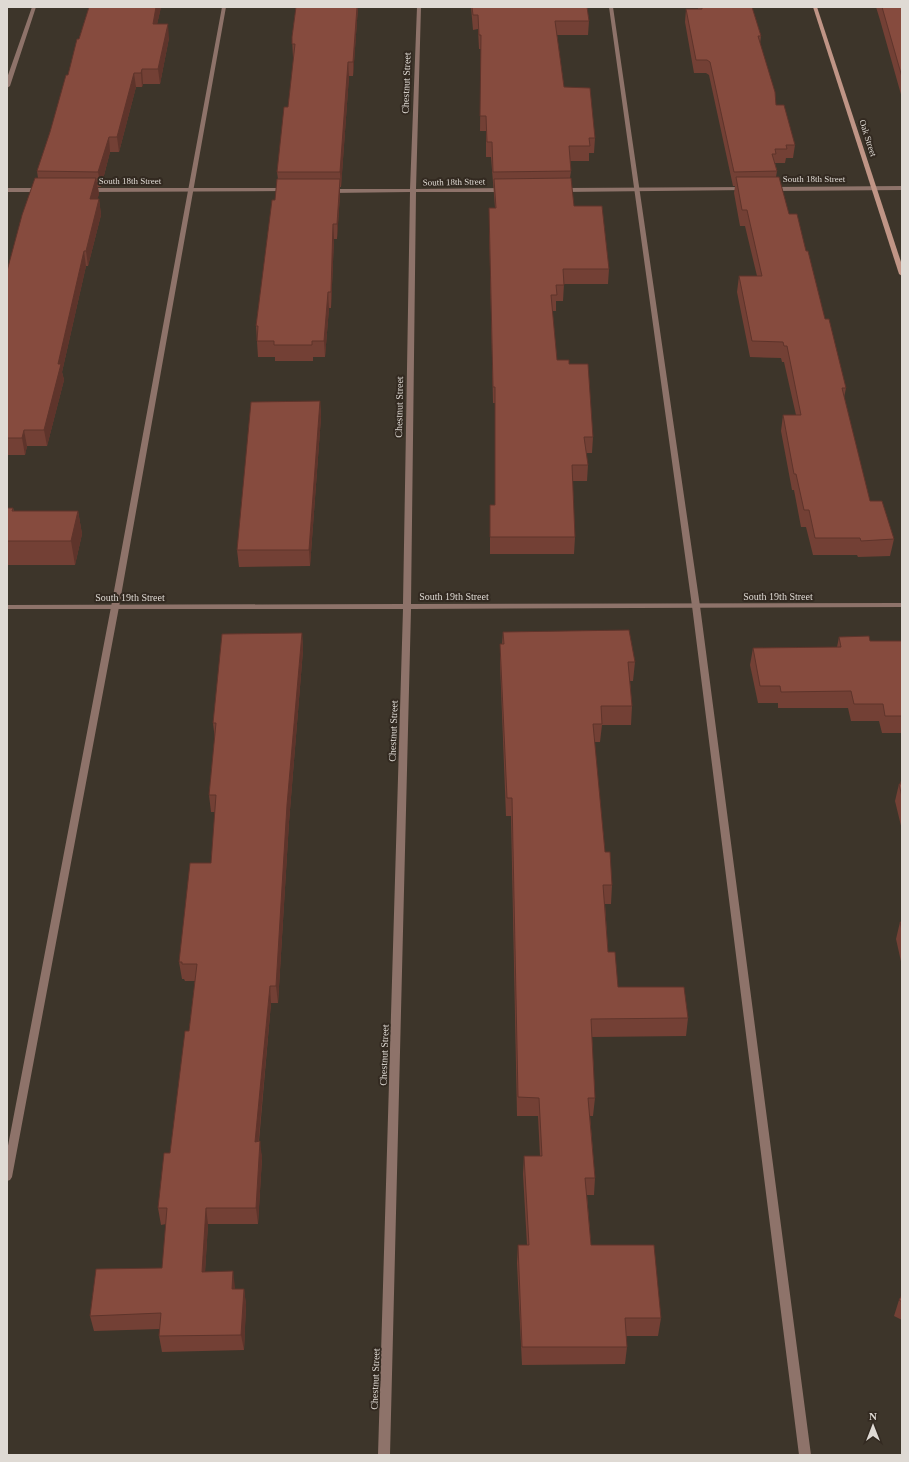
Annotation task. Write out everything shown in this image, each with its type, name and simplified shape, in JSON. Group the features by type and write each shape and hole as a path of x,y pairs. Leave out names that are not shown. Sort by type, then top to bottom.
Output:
{"street":[{"path":"7,86 34,7"},
{"path":"7,1177 115,607 224,7"},
{"name":"Chestnut Street","path":"384,1455 407,606 413,191 419,7"},
{"path":"611,7 696,606 805,1455"},
{"name":"Oak Street","path":"815,7 902,274"},
{"name":"South 18th Street","path":"764,188 902,188"},
{"path":"556,190 756,189"},
{"path":"7,190 47,190"},
{"name":"South 18th Street","path":"79,190 294,190"},
{"name":"South 18th Street","path":"326,191 509,190"},
{"name":"South 19th Street","path":"7,607 902,605"}],"building":[{"path":"89,7 156,7 153,24 168,24 158,69 142,69 141,73 134,73 117,137 109,137 98,172 37,171 66,75 68,75 77,39 79,39"},
{"path":"296,7 357,7 353,62 348,62 340,172 277,172 284,107 288,107 295,44 292,44 292,37"},
{"path":"472,7 587,7 589,21 555,21 564,87 590,88 595,138 589,138 590,146 569,146 571,171 493,172 492,142 487,142 486,116 480,116 481,35 479,35 478,15 473,15"},
{"path":"702,7 752,7 761,36 758,36 775,92 776,105 784,105 795,145 786,145 787,149 775,149 776,154 772,154 777,171 734,172 710,62 707,60 696,60 686,9 702,9"},
{"path":"882,7 902,7 902,77"},
{"path":"736,177 779,177 789,214 797,214 825,319 829,319 846,388 842,388 870,501 882,501 894,539 861,541 860,538 815,538 809,510 804,510 796,474 794,474 783,415 801,415 787,346 784,346 783,342 752,341 739,276 762,276 747,210 742,210"},
{"path":"35,178 96,178 90,199 99,199 86,251 84,251 58,364 61,364 44,430 24,430 22,438 7,438 7,271 22,215"},
{"path":"571,178 574,206 602,206 609,269 563,269 564,285 556,285 557,295 551,295 557,360 569,360 569,364 588,364 593,437 584,437 588,465 572,465 575,537 490,537 490,505 495,505 495,387 493,387 489,208 496,208 494,179"},
{"path":"277,179 340,179 337,224 333,224 331,292 328,292 324,341 312,341 312,345 274,345 274,341 257,341 258,326 256,326 272,200 275,200"},
{"path":"320,401 309,550 237,550 251,402"},
{"path":"7,508 13,508 12,511 78,511 71,541 7,541"},
{"path":"629,630 635,662 628,662 632,706 601,706 602,724 593,724 605,852 610,852 612,885 603,885 608,952 615,952 618,987 684,987 688,1018 591,1019 595,1098 588,1098 595,1178 585,1178 591,1245 654,1245 661,1318 625,1318 627,1347 522,1347 518,1245 529,1245 524,1156 542,1156 539,1098 518,1097 512,798 507,798 500,644 504,644 503,632"},
{"path":"302,633 287,805 276,986 270,986 255,1142 260,1141 256,1208 206,1208 202,1272 233,1271 232,1289 244,1289 241,1335 159,1336 161,1313 90,1316 96,1269 162,1268 167,1208 158,1208 164,1153 170,1153 185,1031 189,1031 197,964 182,964 182,962 179,962 190,863 211,863 216,795 209,795 216,723 213,723 222,634"},
{"path":"869,636 870,641 902,641 902,716 885,716 883,704 854,704 851,691 781,692 780,686 760,686 753,648 841,647 839,637"},
{"path":"899,784 902,784 902,797"},
{"path":"902,1295 902,1302 899,1300"}]}
